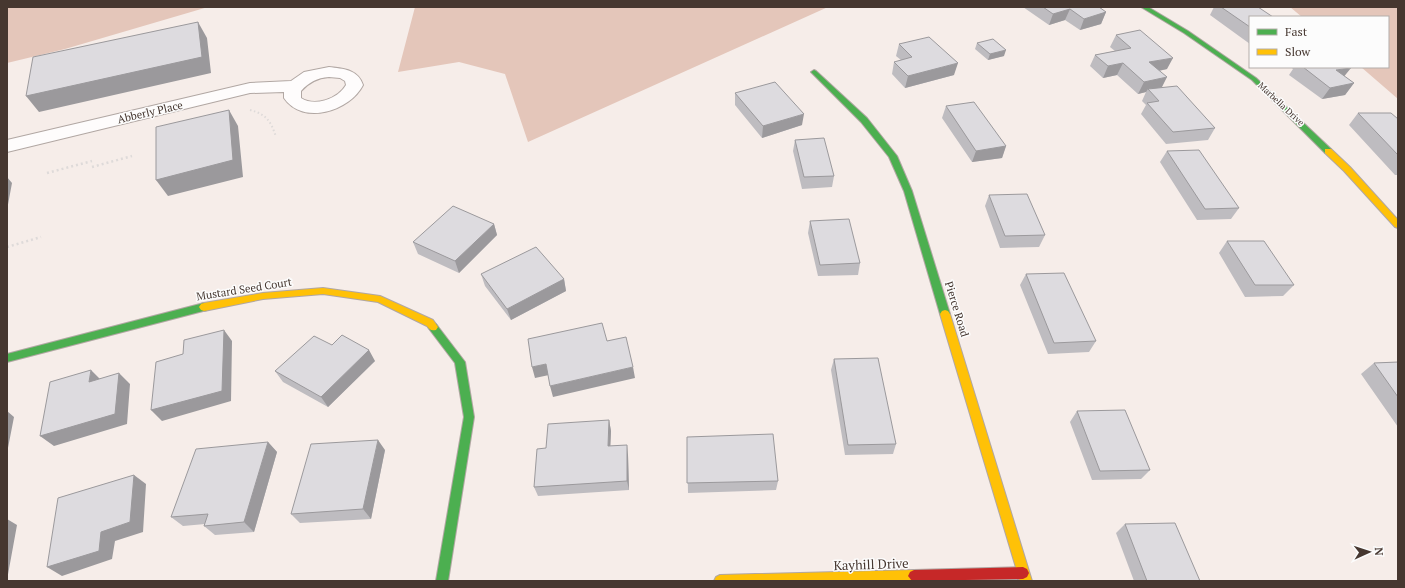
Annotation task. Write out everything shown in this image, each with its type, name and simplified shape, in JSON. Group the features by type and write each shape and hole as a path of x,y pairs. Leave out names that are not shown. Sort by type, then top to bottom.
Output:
{"street":[{"name":"Marbella Drive","path":"1144,7 1186,32 1254,79 1347,169 1398,225"},
{"name":"Pierce Road","path":"814,72 877,134 891,154 908,191 1025,577"},
{"name":"Abberly Place","path":"7,146 250,88 295,86"},
{"name":"Mustard Seed Court","path":"7,358 189,310 263,296 324,290 380,299 430,323 460,362 469,417 442,581"},
{"name":"Kayhill Drive","path":"720,581 1025,577"}],"path":[{"path":"248,109 261,112 271,121 276,137"},
{"path":"92,167 132,156"},
{"path":"47,172 92,161"},
{"path":"7,246 41,237"}],"shaded area":[{"path":"7,7 208,7 65,49 7,63"},
{"path":"415,7 828,7 528,142 505,74 459,62 398,72"},
{"path":"1290,7 1398,7 1398,99 1362,68 1389,68 1389,16 1301,16"}],"building":[{"path":"1043,7 1099,7 1106,12 1084,19 1070,9 1053,14"},
{"path":"1221,7 1258,7 1272,16 1249,16 1249,26"},
{"path":"198,22 202,57 26,96 33,57"},
{"path":"1140,30 1173,58 1149,62 1167,77 1144,82 1123,63 1108,66 1095,55 1131,48 1116,35"},
{"path":"929,37 958,63 908,76 894,62 912,57 899,44"},
{"path":"993,39 1006,50 990,54 977,43"},
{"path":"1304,68 1351,68 1336,70 1354,83 1330,88"},
{"path":"775,82 804,114 763,126 735,93"},
{"path":"1177,86 1215,128 1173,132 1147,103 1159,101 1148,89"},
{"path":"974,102 1006,146 976,151 946,106"},
{"path":"229,110 233,160 156,180 156,127"},
{"path":"1358,113 1391,113 1398,119 1398,155"},
{"path":"824,138 834,176 804,177 795,140"},
{"path":"1199,150 1239,208 1205,209 1167,151"},
{"path":"1027,194 1045,235 1005,236 989,195"},
{"path":"453,206 494,224 455,261 413,242"},
{"path":"849,219 860,263 820,265 810,221"},
{"path":"1227,241 1264,241 1294,285 1255,285"},
{"path":"536,247 564,279 507,309 481,274"},
{"path":"1064,273 1096,341 1054,343 1026,274"},
{"path":"602,323 607,341 626,337 633,367 550,386 546,364 532,367 528,339"},
{"path":"224,330 222,391 151,410 156,362 183,354 184,340"},
{"path":"342,335 369,350 321,397 275,371 314,336 332,345"},
{"path":"878,358 896,444 848,445 834,359"},
{"path":"1398,362 1398,397 1374,363"},
{"path":"91,370 89,382 119,373 115,414 40,436 50,382"},
{"path":"1125,410 1150,470 1100,471 1077,411"},
{"path":"609,420 608,446 627,445 627,481 534,487 537,449 546,448 548,424"},
{"path":"773,434 778,481 687,483 687,437"},
{"path":"378,440 363,509 291,514 311,444"},
{"path":"268,442 244,522 204,526 208,514 171,517 196,449"},
{"path":"134,475 130,522 101,532 99,551 47,567 58,498"},
{"path":"1175,523 1200,581 1147,581 1125,524"}],"traffic: fast":[{"path":"1144,7 1186,32 1254,79 1328,151"},
{"path":"814,72 864,120 893,156 908,191 945,314"},
{"path":"7,358 204,307"},
{"path":"433,327 460,362 469,417 442,581"}],"traffic: slow":[{"path":"1328,151 1347,169 1398,225"},
{"path":"204,307 263,296 323,291 380,299 430,323 433,327"},
{"path":"945,314 1026,581"},
{"path":"720,581 914,576"}],"traffic: jam":[{"path":"914,576 1023,573"}]}
